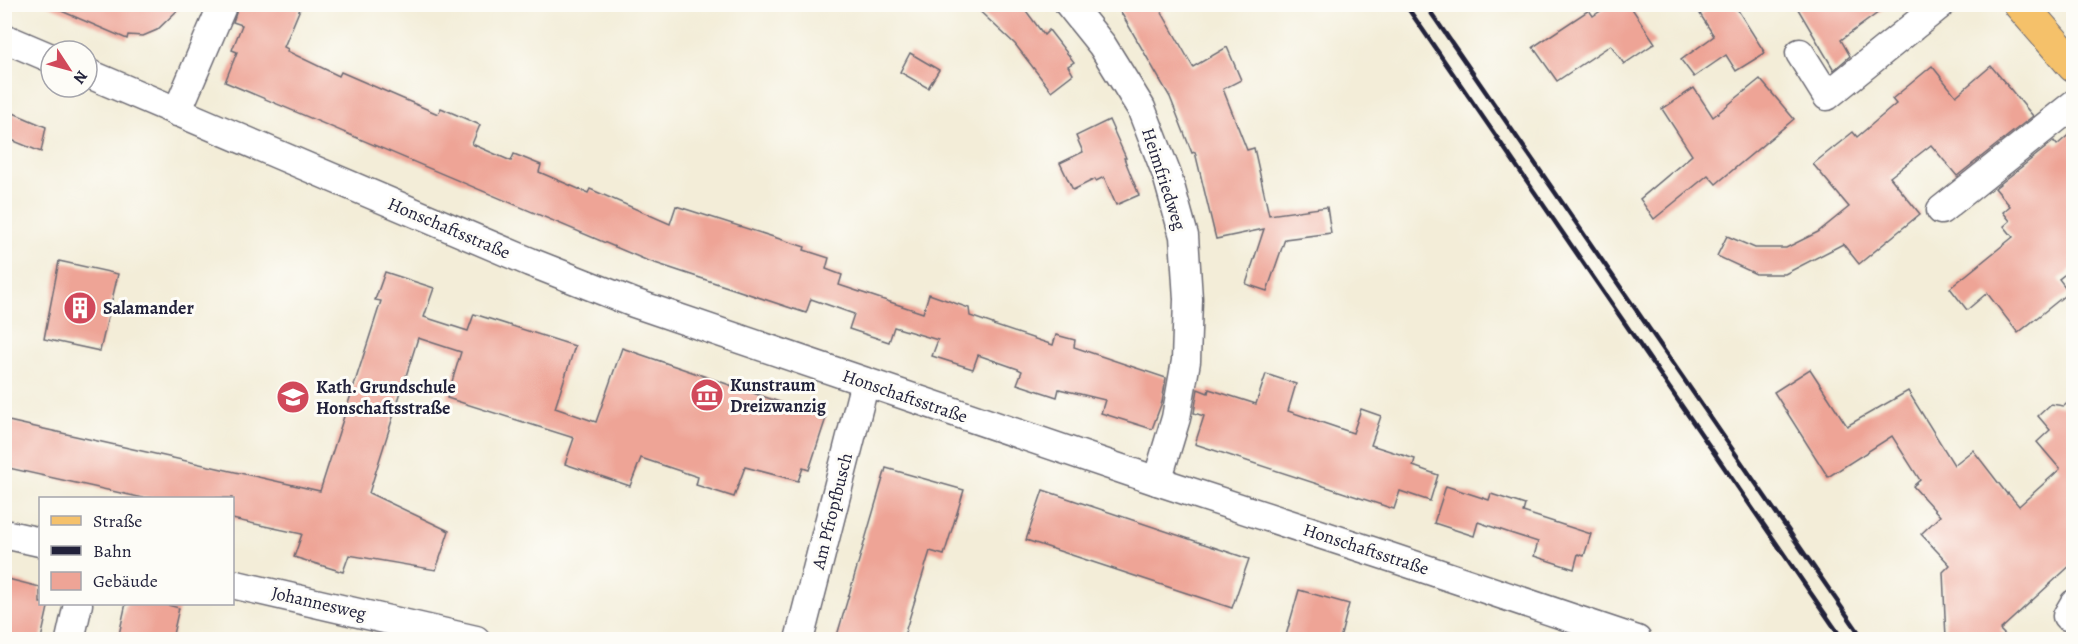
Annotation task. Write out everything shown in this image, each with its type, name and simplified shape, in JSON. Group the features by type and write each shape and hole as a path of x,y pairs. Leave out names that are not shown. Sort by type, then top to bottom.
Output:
{"main road":[{"path":"2020,4 2073,66"}],"street":[{"path":"177,112 223,4"},
{"name":"Heimfriedweg","path":"1069,4 1102,45 1141,108 1167,175 1184,236 1188,299 1186,361 1176,418 1157,482"},
{"path":"1800,53 1827,96 1924,9"},
{"path":"4,38 39,53"},
{"name":"Honschaftsstraße","path":"99,78 603,291 1157,482 1637,639"},
{"path":"1941,210 2073,104"},
{"name":"Am Pfropfbusch","path":"799,639 865,382"},
{"path":"4,534 39,542"},
{"name":"Johannesweg","path":"234,584 476,639"},
{"path":"70,639 78,605"}],"building":[{"path":"45,4 184,4 157,30 143,36 128,35 127,39"},
{"path":"239,4 302,4 284,47 288,49 287,51 339,76 341,72 438,114 441,108 480,125 472,144 511,161 514,154 541,165 539,172 588,193 590,189 670,224 676,206 805,247 804,250 829,258 826,269 842,275 839,285 923,313 929,294 969,308 970,316 993,325 1053,345 1056,335 1075,340 1074,347 1166,378 1162,402 1152,429 1101,413 1105,400 1059,389 1057,397 1017,384 1022,371 978,355 973,369 932,356 938,340 894,327 889,342 849,329 854,314 811,299 806,313 646,260 225,82 237,52 232,50 242,25 233,22"},
{"path":"972,4 1021,4 1044,35 1049,30 1074,62 1068,66 1073,74 1051,91 1015,44"},
{"path":"1116,4 1157,4 1193,67 1227,47 1241,80 1223,89 1247,150 1254,148 1269,215 1327,207 1331,233 1285,239 1267,291 1246,284 1264,229 1216,239 1195,152 1192,153 1170,97"},
{"path":"1611,4 1629,4 1655,43 1624,64 1611,45 1557,81 1533,47 1589,10 1593,16"},
{"path":"1715,4 1734,4 1765,53 1736,71 1726,55 1694,77 1681,60 1714,36 1700,14"},
{"path":"1795,4 1890,4 1841,40 1850,56 1834,70"},
{"path":"910,53 939,70 928,88 900,72"},
{"path":"1932,66 1956,96 1991,66 2033,116 1957,176 1931,145 1890,177 1920,214 1859,264 1843,244 1785,274 1756,274 1717,256 1727,236 1755,248 1786,248 1818,232 1849,207 1813,164 1853,132 1857,137 1896,104 1892,99"},
{"path":"1760,79 1794,119 1716,184 1708,175 1654,219 1640,199 1692,155 1662,109 1694,88 1713,117"},
{"path":"4,109 46,127 41,152 4,137"},
{"path":"1109,120 1139,195 1116,205 1104,177 1073,190 1060,163 1083,152 1076,136"},
{"path":"2073,131 2073,268 2059,279 2069,292 2018,333 1987,293 1967,310 1950,288 2013,237 2004,226 2010,221 2003,212 2010,206 1995,188 2054,141 2057,145"},
{"name":"Salamander","path":"59,261 118,274 100,351 44,339"},
{"path":"385,272 434,288 424,317 468,331 474,314 575,346 555,408 596,422 622,348 826,418 809,470 803,468 798,481 745,467 734,497 696,485 698,477 641,458 630,486 565,464 574,438 447,398 461,352 418,338 369,493 449,531 436,570 349,555 343,572 294,557 302,534 234,519 234,497 139,497 4,467 4,420 320,491 381,301 375,300"},
{"path":"1810,369 1847,426 1908,391 1954,465 1973,450 2019,506 2060,469 2037,442 2050,430 2038,416 2051,404 2064,406 2073,398 2073,563 2000,630 2009,639 1946,639 1943,572 1950,565 1921,534 1940,516 1913,486 1920,480 1892,436 1828,477 1774,392"},
{"path":"1266,374 1296,384 1288,411 1353,433 1361,409 1381,416 1371,445 1415,459 1413,466 1438,475 1430,501 1400,491 1394,509 1195,444 1204,416 1194,413 1198,389 1208,393 1209,389 1256,404"},
{"path":"886,468 964,490 944,555 930,551 903,639 836,639"},
{"path":"1446,486 1489,500 1491,494 1525,505 1523,512 1591,534 1584,556 1578,554 1574,569 1534,556 1538,542 1478,522 1474,536 1434,523"},
{"path":"1043,490 1249,559 1232,608 1026,540"},
{"path":"4,578 39,587 39,605 49,605 41,639 5,639"},
{"path":"1299,590 1349,604 1340,639 1285,639"},
{"path":"126,605 168,605 179,608 172,639 118,639"}],"railway":[{"path":"1405,4 1843,640"},
{"path":"1425,4 1864,640"}],"place":[{"name":"Salamander","path":"80,308"},
{"name":"Kunstraum Dreizwanzig","path":"707,395"},
{"name":"Kath. Grundschule Honschaftsstraße","path":"293,397"}]}
